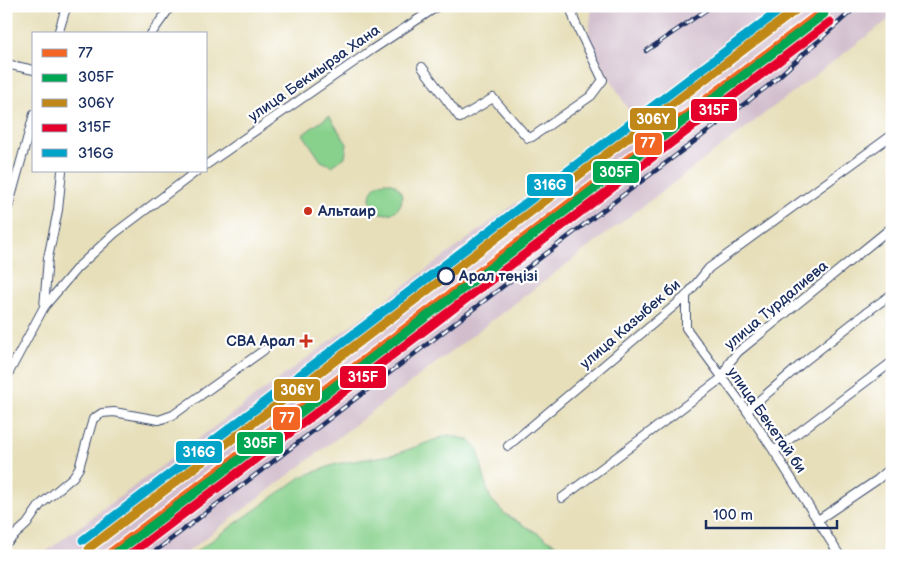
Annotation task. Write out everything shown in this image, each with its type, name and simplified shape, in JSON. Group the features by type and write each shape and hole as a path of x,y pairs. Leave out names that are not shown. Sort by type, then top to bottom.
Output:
{"street":[{"path":"59,32 65,11 69,6"},
{"path":"152,32 170,6"},
{"name":"улица Бекмырза Хана","path":"208,164 365,54 438,6"},
{"path":"422,67 460,118 493,98 528,138 532,137 591,96 603,80 575,22 570,6"},
{"path":"6,64 32,70"},
{"path":"6,215 32,121"},
{"name":"улица Казыбек би","path":"508,446 686,296 709,268 892,135"},
{"path":"44,307 48,258 58,210 62,172"},
{"path":"6,378 44,307 77,268 115,233 196,172"},
{"name":"улица Турдалиева","path":"562,498 722,378 729,363 738,352 892,227"},
{"path":"746,411 806,360 892,294"},
{"name":"улица Бекетай би","path":"686,296 686,328 774,451 840,556"},
{"path":"6,544 27,524 40,505 76,473 93,418 102,412 114,412 160,420 173,414 264,350"},
{"path":"774,451 892,362"},
{"path":"818,520 877,480 892,467"}],"shaded area":[{"path":"592,6 892,6 892,17 182,556 40,556 632,117 588,39"}],"green space":[{"path":"329,116 347,144 345,157 332,166 321,161 303,134"},
{"path":"386,182 392,183 397,187 401,192 401,204 397,209 392,213 386,214 380,213 375,209 371,204 370,198 371,192 375,187 380,183"},
{"path":"448,435 469,440 478,450 491,499 505,514 564,549 597,556 190,556 301,477 336,464 396,454"}],"railway":[{"path":"646,51 712,6"},
{"path":"149,556 768,86 857,6"}],"transit line":[{"name":"316G","path":"83,540 785,6"},
{"name":"306Y","path":"89,548 801,6"},
{"name":"77","path":"106,556 829,6"},
{"name":"305F","path":"112,556 824,14"},
{"name":"315F","path":"128,556 830,22"}],"place":[{"name":"Альтаир","path":"308,211"},
{"name":"Арал теңізі","path":"446,276"},
{"name":"СВА Арал","path":"306,341"}]}
